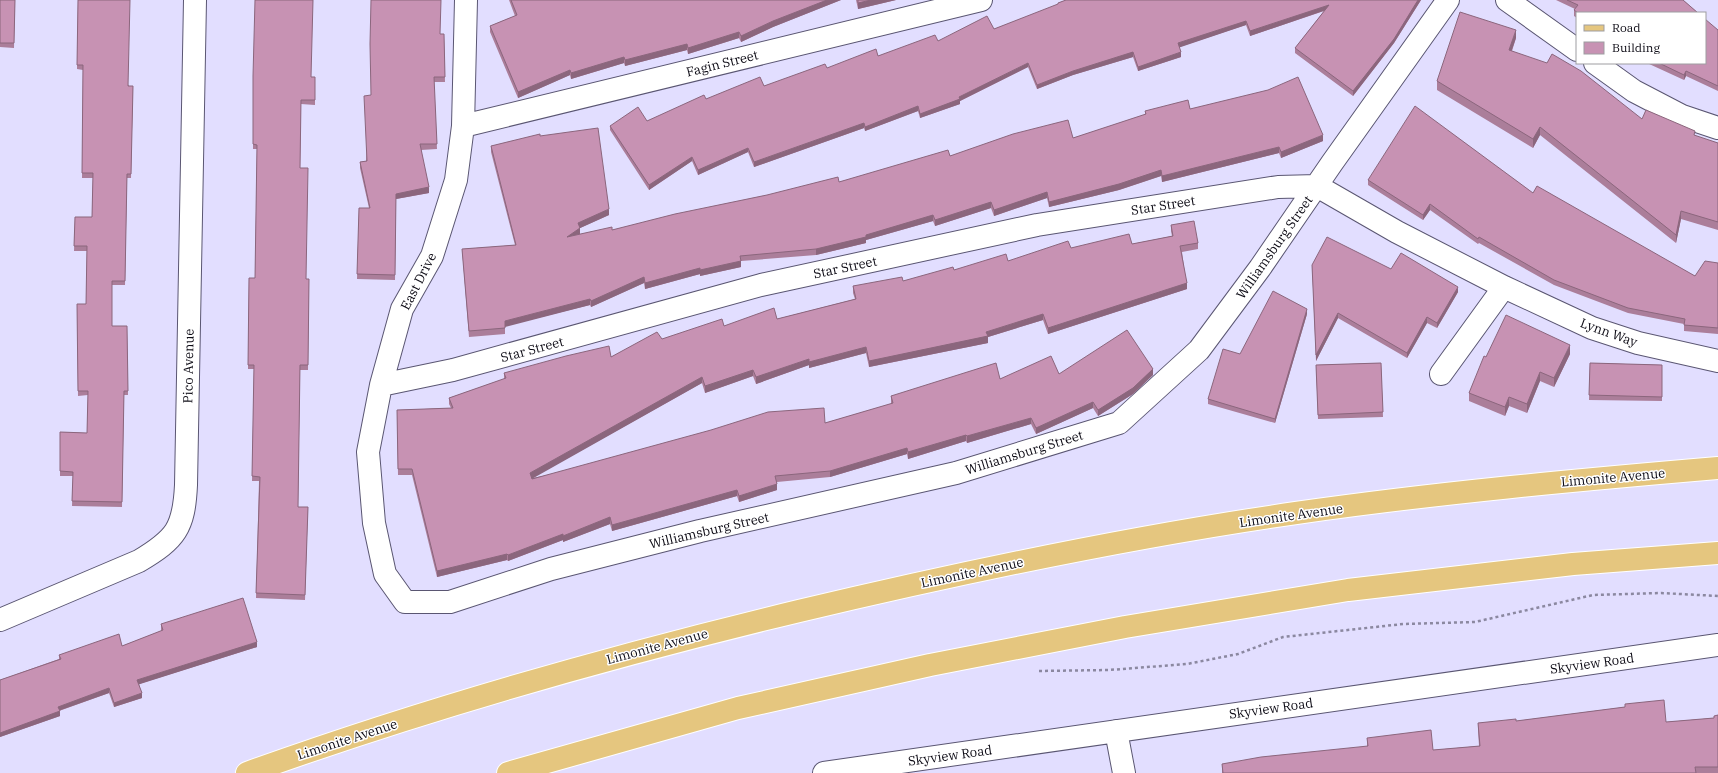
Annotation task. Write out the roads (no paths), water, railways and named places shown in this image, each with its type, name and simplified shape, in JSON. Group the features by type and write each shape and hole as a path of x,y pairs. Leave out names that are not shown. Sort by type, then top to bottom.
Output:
{"main road":[{"name":"Limonite Avenue","path":"247,773 330,743 588,664 712,632 897,588 1136,539 1297,513 1515,486 1718,468"},
{"path":"508,773 738,708 930,665 1125,627 1348,590 1573,564 1718,553"}],"street":[{"name":"Pico Avenue","path":"0,620 139,561 158,550 173,537 181,522 185,507 186,477 195,0"},
{"name":"East Drive","path":"405,602 385,574 374,523 368,452 382,385 402,310 432,256 456,180 463,126 466,0"},
{"name":"Fagin Street","path":"463,126 981,0"},
{"name":"Williamsburg Street","path":"405,602 450,602 551,569 588,559 700,531 956,473 1119,423 1199,350 1260,268 1332,163 1448,0"},
{"path":"1507,0 1576,49"},
{"path":"1596,64 1634,91 1682,116 1718,128"},
{"name":"Lynn Way","path":"1317,186 1397,232 1504,287 1592,328 1638,343 1718,361"},
{"name":"Star Street","path":"382,385 461,368 761,285 1029,226 1278,187 1317,186"},
{"path":"1441,374 1504,287"},
{"name":"Skyview Road","path":"824,773 1718,645"},
{"path":"1116,731 1124,773"}]}
